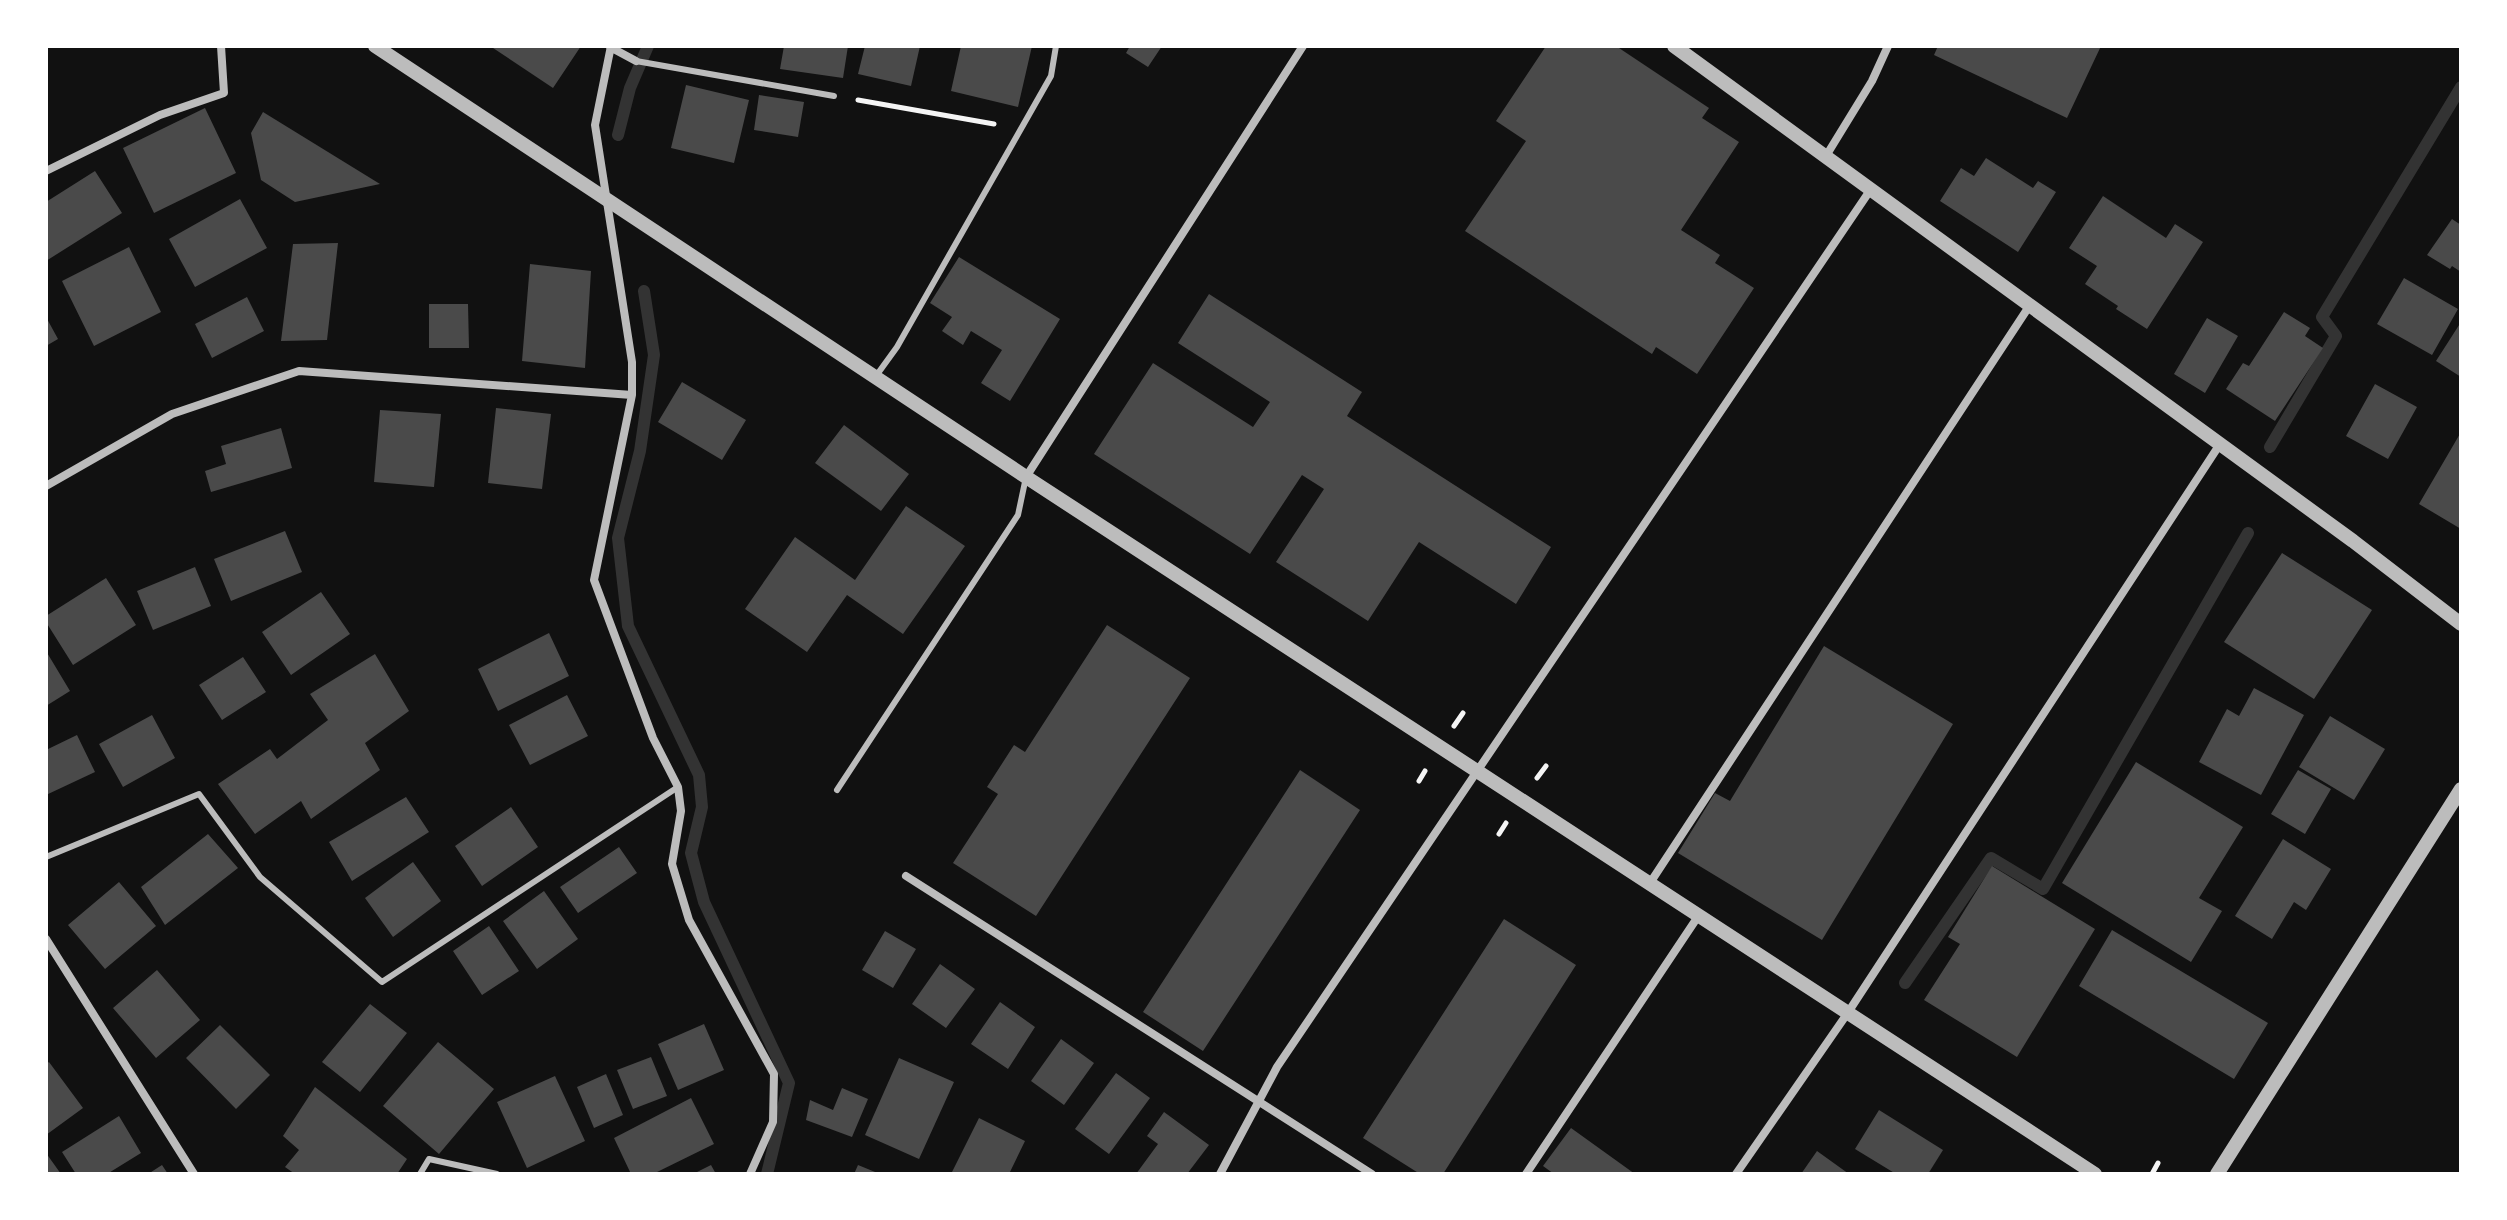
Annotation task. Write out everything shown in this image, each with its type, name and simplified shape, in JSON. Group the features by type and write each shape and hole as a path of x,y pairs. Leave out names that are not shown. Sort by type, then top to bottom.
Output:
{"street":[{"path":"46,171 160,115 224,93 221,46"},
{"path":"375,46 1026,477 2095,1174"},
{"path":"1026,477 1303,46"},
{"path":"1674,46 2220,444 2461,624"},
{"path":"1826,156 1872,81 1888,46"},
{"path":"636,61 610,47 595,125 632,362 632,395 594,580 653,738 678,787 681,811 672,864 689,920 774,1074 773,1122 750,1174"},
{"path":"1220,1174 1277,1067 1871,189"},
{"path":"1650,883 2030,305"},
{"path":"46,486 172,414 299,371 632,395"},
{"path":"1736,1174 1847,1014 2220,444"},
{"path":"2217,1174 2461,789"},
{"path":"906,876 1372,1174"},
{"path":"1526,1174 1699,915"},
{"path":"46,939 194,1174"}],"lane":[{"path":"876,376 897,347 1051,76 1056,46"},
{"path":"636,61 834,96"},
{"path":"837,790 1018,515 1026,477"},
{"path":"46,857 199,794 260,877 382,982 678,787"},
{"path":"420,1174 429,1159 497,1174"}],"path":[{"path":"834,96 1021,128"},
{"path":"2152,1174 2158,1163"}],"building":[{"path":"490,46 581,46 553,88"},
{"path":"784,46 848,46 843,78 780,69"},
{"path":"865,46 920,46 911,86 858,74"},
{"path":"961,46 1032,46 1018,107 951,91"},
{"path":"1130,46 1162,46 1148,67 1126,53"},
{"path":"1546,46 1616,46 1709,108 1702,118 1739,142 1681,230 1720,255 1715,263 1754,288 1697,374 1656,347 1652,354 1465,231 1526,141 1496,121"},
{"path":"1938,46 2101,46 2067,118 1934,55"},
{"path":"686,85 749,100 734,163 671,148"},
{"path":"759,95 804,102 798,137 754,130"},
{"path":"205,108 236,173 154,213 123,148"},
{"path":"263,112 380,184 295,202 261,180 251,133"},
{"path":"1986,158 2033,188 2038,181 2056,192 2018,252 1940,201 1961,168 1974,176"},
{"path":"95,171 122,213 46,261 46,202"},
{"path":"2103,196 2166,238 2175,224 2203,242 2147,329 2085,284 2097,266 2069,248"},
{"path":"240,199 267,248 195,287 169,239"},
{"path":"2452,219 2461,225 2461,272 2427,255"},
{"path":"338,243 327,340 281,341 293,244"},
{"path":"129,247 161,312 94,346 62,281"},
{"path":"959,257 1060,319 1010,401 981,383 1002,350 971,331 963,345 942,331 952,317 930,303"},
{"path":"530,264 591,271 585,368 522,361"},
{"path":"2404,278 2458,309 2432,355 2377,324"},
{"path":"1209,294 1362,392 1347,416 1551,547 1516,604 1419,542 1368,621 1276,562 1324,489 1302,475 1250,554 1094,454 1153,363 1253,427 1270,402 1178,343"},
{"path":"247,297 264,331 212,358 195,324"},
{"path":"429,304 468,304 469,348 429,348"},
{"path":"2284,312 2310,328 2305,336 2323,348 2275,421 2226,389 2243,363 2249,366"},
{"path":"46,317 58,339 46,346"},
{"path":"2207,318 2238,336 2205,393 2174,374"},
{"path":"2461,322 2461,377 2436,361"},
{"path":"682,382 746,420 722,460 658,422"},
{"path":"2375,384 2417,407 2388,459 2346,436"},
{"path":"496,408 551,414 542,489 488,483"},
{"path":"380,410 441,414 434,487 374,482"},
{"path":"844,425 909,474 881,511 815,463"},
{"path":"281,428 292,468 211,492 205,471 226,464 221,446"},
{"path":"2461,432 2461,529 2419,504"},
{"path":"906,506 965,546 903,634 847,595 807,652 745,609 795,537 855,580"},
{"path":"285,531 302,572 231,601 214,559"},
{"path":"2282,553 2372,610 2314,699 2224,642"},
{"path":"195,567 211,606 153,630 137,591"},
{"path":"106,578 136,625 73,665 46,622 46,616"},
{"path":"321,592 350,634 291,675 262,632"},
{"path":"1107,625 1190,678 1036,916 953,863 998,794 987,787 1014,745 1025,752"},
{"path":"549,633 569,676 498,711 478,669"},
{"path":"1824,646 1953,724 1822,940 1678,853 1715,793 1730,801"},
{"path":"46,651 70,691 46,706"},
{"path":"375,654 409,711 365,743 380,770 311,819 301,801 255,834 218,784 270,749 277,759 328,720 310,694"},
{"path":"243,657 266,692 222,720 199,685"},
{"path":"2254,688 2304,715 2261,795 2199,762 2227,709 2239,716"},
{"path":"567,695 588,736 530,765 509,725"},
{"path":"152,715 175,758 123,787 99,744"},
{"path":"2330,716 2385,749 2354,800 2299,767"},
{"path":"77,735 95,772 46,795 46,750"},
{"path":"2136,762 2243,827 2199,898 2222,911 2191,962 2062,883"},
{"path":"1300,770 1360,810 1203,1051 1143,1012"},
{"path":"2298,770 2331,789 2305,834 2271,814"},
{"path":"406,797 429,832 352,881 329,842"},
{"path":"511,807 538,847 482,886 455,846"},
{"path":"208,834 238,868 165,925 141,887"},
{"path":"2283,839 2331,869 2306,910 2294,902 2272,939 2235,916"},
{"path":"619,847 637,873 578,913 560,887"},
{"path":"413,862 441,901 393,937 365,898"},
{"path":"1992,866 2095,929 2017,1057 1924,1000 1960,944 1948,937"},
{"path":"119,882 156,926 105,969 68,925"},
{"path":"544,891 578,939 537,969 503,921"},
{"path":"1504,919 1576,965 1443,1174 1420,1174 1363,1138"},
{"path":"489,926 519,971 482,995 453,951"},
{"path":"2112,930 2268,1023 2234,1079 2079,986"},
{"path":"885,931 916,949 893,988 862,970"},
{"path":"940,964 975,989 946,1028 912,1004"},
{"path":"157,970 200,1020 156,1058 113,1008"},
{"path":"1000,1002 1035,1027 1008,1069 971,1044"},
{"path":"370,1004 407,1033 360,1092 322,1062"},
{"path":"704,1024 724,1070 678,1090 658,1044"},
{"path":"220,1025 270,1075 236,1109 186,1058"},
{"path":"1061,1039 1094,1063 1064,1105 1031,1081"},
{"path":"438,1042 494,1089 439,1154 383,1106"},
{"path":"651,1057 667,1096 633,1109 617,1070"},
{"path":"899,1058 954,1082 919,1159 865,1135"},
{"path":"49,1062 83,1108 46,1135 46,1064"},
{"path":"1116,1073 1150,1098 1109,1154 1075,1129"},
{"path":"606,1074 623,1115 594,1128 577,1087"},
{"path":"555,1076 585,1141 527,1168 497,1102"},
{"path":"315,1087 407,1159 397,1174 295,1174 285,1167 299,1150 283,1136"},
{"path":"842,1088 868,1099 852,1137 806,1120 810,1100 833,1110"},
{"path":"691,1098 714,1144 653,1174 631,1174 614,1138"},
{"path":"1879,1110 1943,1150 1928,1174 1896,1174 1855,1149"},
{"path":"1164,1112 1209,1145 1187,1174 1136,1174 1158,1144 1147,1136"},
{"path":"119,1116 141,1153 107,1174 76,1174 62,1152"},
{"path":"979,1118 1025,1141 1009,1174 951,1174"},
{"path":"1571,1128 1635,1174 1554,1174 1543,1166"},
{"path":"1817,1151 1849,1174 1801,1174"},
{"path":"46,1153 61,1174 46,1174"},
{"path":"162,1165 168,1174 148,1174"},
{"path":"711,1165 716,1174 693,1174"},
{"path":"858,1165 880,1174 854,1174"}],"waterway":[{"path":"618,135 630,88 648,46"},
{"path":"2270,447 2336,336 2322,317 2461,87"},
{"path":"644,291 654,355 640,451 618,538 628,626 699,775 702,807 691,853 704,902 789,1083 767,1174"},
{"path":"1905,983 1991,858 2043,889 2248,533"}]}
